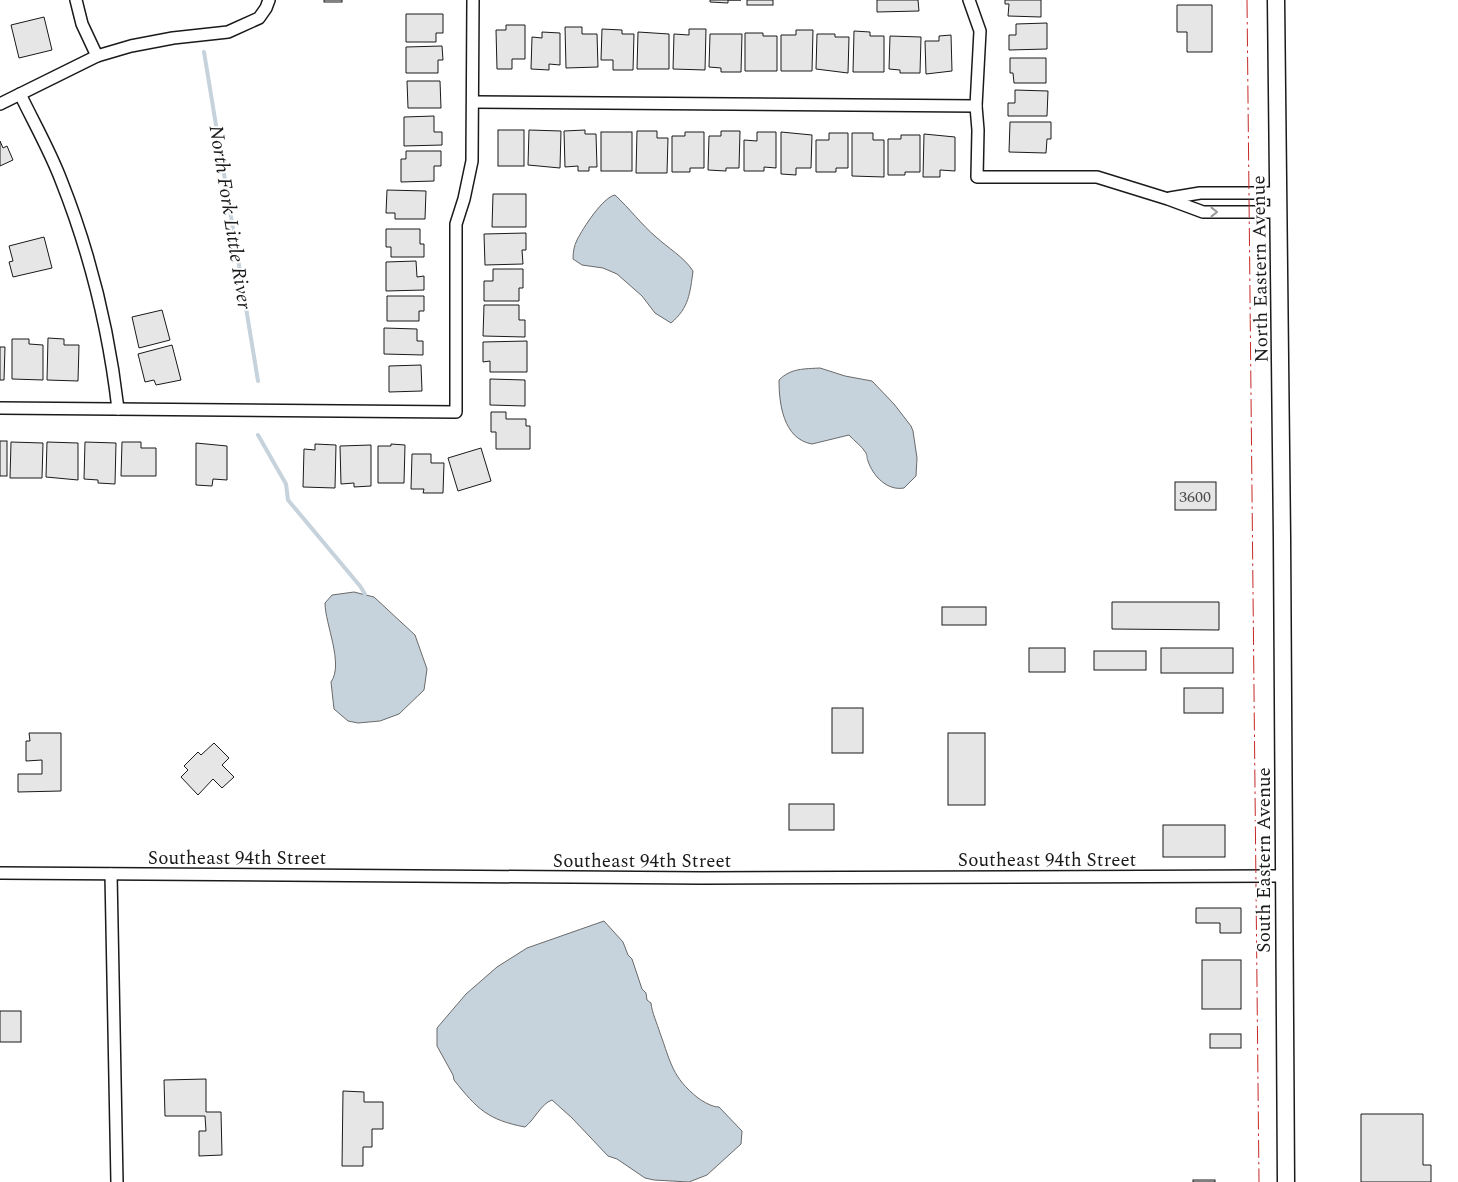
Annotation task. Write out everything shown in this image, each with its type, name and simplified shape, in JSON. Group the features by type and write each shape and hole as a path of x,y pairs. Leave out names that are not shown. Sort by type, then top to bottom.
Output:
{"main road":[{"name":"North Eastern Avenue","path":"1276,0 1282,538"},
{"name":"South Eastern Avenue","path":"1282,538 1286,1182"}],"street":[{"path":"76,0 82,24 97,56"},
{"path":"0,104 97,56 131,46 173,38 228,32 259,18 269,0"},
{"path":"0,408 456,412 456,224 464,199 472,161 474,102 473,0"},
{"path":"969,0 980,31 976,106 978,130 977,177 1097,177 1168,198 1203,212 1278,212"},
{"path":"20,94 61,179 92,271 113,366 118,409"},
{"path":"474,102 976,106"},
{"path":"1168,198 1200,193 1278,193"},
{"name":"Southeast 94th Street","path":"0,873 702,878 1283,876"},
{"path":"112,874 117,1182"}],"shaded area":[{"path":"615,195 651,232 681,257 693,271 688,300 682,312 671,323 655,313 642,296 617,274 603,268 582,265 573,259 575,245 584,228 599,207"},
{"path":"820,368 845,376 872,381 894,404 911,426 917,458 916,476 904,488 892,487 881,481 870,467 864,450 849,435 812,444 802,441 789,428 782,409 779,380 793,371"},
{"path":"354,592 374,597 415,635 427,669 424,690 399,714 380,721 358,723 348,721 334,709 331,682 336,665 325,603 332,595"},
{"path":"604,921 623,942 628,955 632,959 642,989 646,993 647,1000 651,1003 653,1014 677,1076 698,1098 705,1103 719,1107 742,1131 741,1144 707,1175 689,1182 645,1178 617,1159 608,1156 552,1100 525,1127 492,1117 477,1106 454,1080 437,1046 437,1028 466,994 497,967 527,948"}],"building":[{"path":"324,0 342,0 342,2 324,2"},
{"path":"710,0 728,0 728,3 710,2"},
{"path":"747,0 773,0 773,5 747,5"},
{"path":"877,0 918,0 919,11 877,12"},
{"path":"1005,0 1041,0 1041,17 1008,16 1009,4 1005,4"},
{"path":"1177,5 1212,5 1212,52 1187,52 1187,32 1177,32"},
{"path":"406,14 443,14 443,33 436,33 436,42 406,42"},
{"path":"44,17 52,50 19,58 11,25"},
{"path":"1047,23 1047,49 1009,50 1009,35 1016,35 1016,24"},
{"path":"506,25 525,25 525,59 512,59 512,69 497,69 496,30 506,30"},
{"path":"565,27 582,27 582,34 597,34 598,67 566,68"},
{"path":"602,29 622,30 622,34 634,34 633,70 613,70 613,60 601,60"},
{"path":"689,29 706,29 705,70 673,69 674,34 689,35"},
{"path":"796,30 813,30 812,71 781,71 781,35 796,35"},
{"path":"854,31 870,32 870,36 884,36 884,72 853,72"},
{"path":"542,32 560,33 560,65 549,64 549,70 531,69 532,37 542,38"},
{"path":"638,32 669,34 669,69 637,69"},
{"path":"745,33 763,33 763,36 777,36 777,71 745,71"},
{"path":"710,34 742,34 741,72 721,72 721,68 709,67"},
{"path":"817,34 835,34 835,37 849,37 848,73 816,69"},
{"path":"951,35 952,71 926,74 925,41 939,41 939,36"},
{"path":"890,36 921,37 920,73 900,73 900,70 889,69"},
{"path":"442,46 443,60 438,60 438,73 406,73 406,47"},
{"path":"1010,58 1046,58 1046,83 1014,83 1013,73 1010,73"},
{"path":"407,81 440,81 441,108 408,108"},
{"path":"1015,90 1048,91 1047,116 1008,116 1008,103 1015,103"},
{"path":"434,116 434,132 442,132 442,145 404,146 404,117"},
{"path":"1010,122 1051,122 1051,139 1047,139 1046,153 1009,152"},
{"path":"498,130 524,130 524,166 498,166"},
{"path":"529,130 561,131 560,168 528,165"},
{"path":"585,130 585,134 596,134 597,167 589,167 589,171 578,171 578,166 565,167 564,131"},
{"path":"637,131 657,131 657,138 668,138 667,173 636,173"},
{"path":"721,131 740,131 739,168 726,168 726,171 708,170 709,136 721,136"},
{"path":"601,132 632,132 632,171 601,171"},
{"path":"685,132 704,132 704,168 690,168 690,172 672,172 672,136 685,136"},
{"path":"757,132 776,132 776,168 764,167 764,171 744,171 744,140 757,141"},
{"path":"781,132 812,135 811,168 796,168 796,175 781,174"},
{"path":"829,133 848,133 848,168 836,168 836,172 816,172 816,140 829,140"},
{"path":"852,133 873,133 873,140 884,140 884,177 852,176"},
{"path":"924,134 955,137 955,171 940,170 940,177 923,177"},
{"path":"901,135 920,135 920,172 905,172 905,175 888,175 888,139 901,139"},
{"path":"0,141 3,148 7,146 13,160 0,166"},
{"path":"406,151 441,151 441,166 434,166 434,181 401,182 401,159 406,159"},
{"path":"387,190 426,191 425,219 395,219 395,213 386,213"},
{"path":"493,194 526,194 526,227 492,227"},
{"path":"386,229 420,229 420,244 424,244 424,257 391,257 391,247 386,247"},
{"path":"526,233 526,250 522,250 523,264 485,265 484,234"},
{"path":"44,237 52,268 13,277 9,262 13,261 9,246"},
{"path":"416,261 417,277 424,276 424,290 386,291 386,262"},
{"path":"493,269 523,269 523,288 519,288 519,301 484,301 484,281 493,281"},
{"path":"387,296 424,296 424,311 419,311 419,321 387,321"},
{"path":"484,305 519,305 519,320 525,320 525,337 483,336"},
{"path":"162,310 170,340 139,348 132,317"},
{"path":"384,328 417,329 417,341 423,341 423,355 384,354"},
{"path":"48,338 64,339 64,345 79,345 78,381 47,380"},
{"path":"12,339 29,339 29,344 43,345 43,380 12,379"},
{"path":"527,341 527,372 490,372 490,361 483,362 483,342"},
{"path":"172,345 181,380 156,385 154,380 145,382 138,354"},
{"path":"0,347 5,347 4,380 0,380"},
{"path":"421,365 422,391 389,392 389,366"},
{"path":"490,379 525,380 525,406 490,405"},
{"path":"491,412 506,412 506,419 526,419 526,426 530,426 530,449 496,449 496,432 491,432"},
{"path":"0,441 7,441 7,476 0,476"},
{"path":"11,442 43,443 42,478 10,478"},
{"path":"47,442 78,443 78,480 46,477"},
{"path":"85,442 116,443 115,484 98,483 98,480 84,479"},
{"path":"122,442 141,442 141,448 156,448 156,476 121,476"},
{"path":"196,443 227,446 227,480 213,479 212,486 196,485"},
{"path":"315,444 336,445 335,488 303,487 304,449 315,450"},
{"path":"391,444 405,445 404,483 378,483 378,446 391,446"},
{"path":"371,445 371,486 354,487 354,483 341,484 340,446"},
{"path":"481,448 491,481 458,491 448,458"},
{"path":"412,454 431,454 431,463 444,463 443,493 423,493 424,489 411,489"},
{"path":"1175,482 1216,482 1216,510 1175,510"},
{"path":"1112,602 1219,602 1219,630 1112,629"},
{"path":"942,607 986,607 986,625 942,625"},
{"path":"1029,648 1065,648 1065,672 1029,672"},
{"path":"1161,648 1233,648 1233,673 1161,673"},
{"path":"1094,651 1146,651 1146,670 1094,670"},
{"path":"1184,688 1223,688 1223,713 1184,713"},
{"path":"832,708 863,708 863,753 832,753"},
{"path":"29,733 61,733 61,791 18,792 18,774 42,774 42,760 26,761 26,741 30,741"},
{"path":"948,733 985,733 985,805 948,805"},
{"path":"214,743 229,758 222,765 234,777 222,788 213,779 198,795 181,777 188,770 184,766 198,752 201,755"},
{"path":"789,804 834,804 834,830 789,830"},
{"path":"1163,825 1225,825 1225,857 1163,857"},
{"path":"1196,908 1241,908 1241,933 1220,933 1220,923 1196,923"},
{"path":"1202,960 1241,960 1241,1009 1202,1009"},
{"path":"0,1011 21,1011 21,1042 0,1042"},
{"path":"1210,1034 1241,1034 1241,1048 1210,1048"},
{"path":"206,1079 206,1112 221,1112 222,1155 199,1156 199,1131 206,1131 205,1116 165,1116 164,1080"},
{"path":"343,1091 364,1092 364,1102 383,1102 383,1129 372,1129 372,1147 363,1147 363,1166 342,1166"},
{"path":"1361,1114 1423,1114 1423,1165 1431,1165 1431,1182 1361,1182"},
{"path":"1193,1180 1215,1180 1215,1182 1193,1182"}],"waterway":[{"name":"North Fork Little River","path":"204,52 258,381"},
{"name":"North Fork Little River","path":"258,435 286,484 288,500 365,594"}],"power":[{"path":"1247,0 1259,1182"}]}
